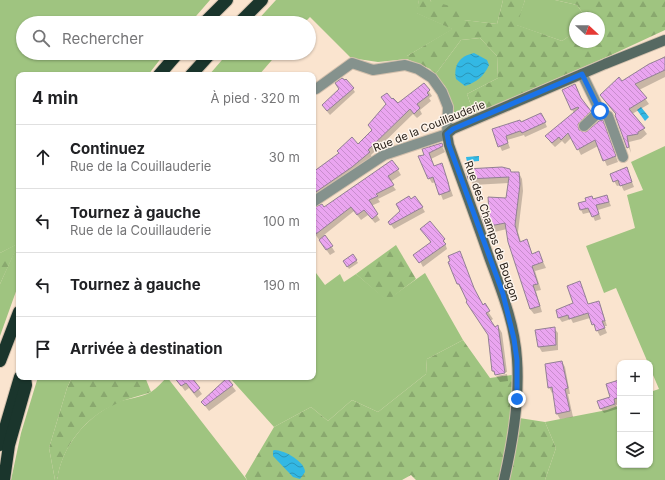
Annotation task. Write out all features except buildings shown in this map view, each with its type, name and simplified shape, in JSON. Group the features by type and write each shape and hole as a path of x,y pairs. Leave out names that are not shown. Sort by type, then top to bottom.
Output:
{"highway":[{"path":"211,16 227,0"},
{"path":"246,16 262,0"},
{"path":"162,72 172,60"},
{"path":"195,72 205,60"},
{"path":"0,361 16,320"},
{"path":"0,445 19,380"},
{"path":"4,480 9,445 26,385 25,380"}],"street":[{"name":"Rue de la Couillauderie","path":"316,200 384,155 447,134 453,129 665,40"},
{"path":"316,89 352,63 373,70 405,65 418,69 432,78 442,92 448,107 447,134"},
{"path":"582,74 600,111 608,116 623,157"},
{"path":"584,126 600,111"},
{"name":"Rue des Champs de Bougon","path":"447,134 449,145 503,294 514,339 517,360 517,402 514,437 504,480"}],"green space":[{"path":"0,0 210,0 196,16 16,16 16,60 160,60 150,72 16,72 16,245 0,253"},
{"path":"276,0 419,0 417,13 453,29 407,56 407,59 378,62 351,58 316,23 316,16 261,16"},
{"path":"419,0 431,0 430,1 463,9 464,20 497,24 503,0 525,0 517,25 562,41 569,36 569,48 605,48 605,12 582,12 577,5 555,0 665,0 665,30 609,56 474,114 467,94 498,78 497,56 480,38 461,40 435,75 430,69 407,59 407,56 452,29 416,13"},
{"path":"503,0 497,24 463,20 430,1"},
{"path":"525,0 555,0 577,5 582,12 569,12 569,36 562,41 516,25"},
{"path":"480,38 497,56 498,78 467,94 474,114 457,121 445,86 435,75 461,40"},
{"path":"222,60 272,60 262,72 212,72"},
{"path":"665,146 665,480 545,480 556,448 545,422 607,410 617,406 617,468 653,468 653,391 659,389 653,375 653,360 647,360 616,288 604,293 586,246 635,228 627,195 643,190 631,162"},
{"path":"16,245 16,249 0,284 0,253"},
{"path":"396,245 416,279 387,301 356,274"},
{"path":"16,248 16,291 0,336 0,284"},
{"path":"316,273 325,285 340,274 344,282 356,274 387,300 425,273 463,340 427,359 426,374 378,412 352,400 328,421 311,407 274,427 232,380 316,380"},
{"path":"463,340 490,378 512,375 513,417 545,422 556,448 545,480 416,480 411,475 402,480 247,480 245,476 274,427 311,407 328,421 352,400 378,412 426,374 427,359"},
{"path":"37,380 71,380 49,448 55,480 11,480 21,433"},
{"path":"71,380 146,380 151,392 126,400 106,409 86,424 70,444 64,455 57,480 55,480 49,448"},
{"path":"164,380 169,380 247,480 57,480 64,456 77,434 85,425 105,409 116,403 143,396 157,387"}],"water":[{"path":"474,53 487,60 489,65 480,78 465,86 456,79 455,74 457,65 465,56"},
{"path":"641,107 649,117 645,121 637,110"},
{"path":"479,156 479,161 467,162 466,157"},
{"path":"274,450 289,454 302,464 305,472 300,479 293,477 273,456"}],"route":[{"path":"517,399 517,360 510,319 503,294 449,145 447,134 453,129 582,74 600,111"}]}
